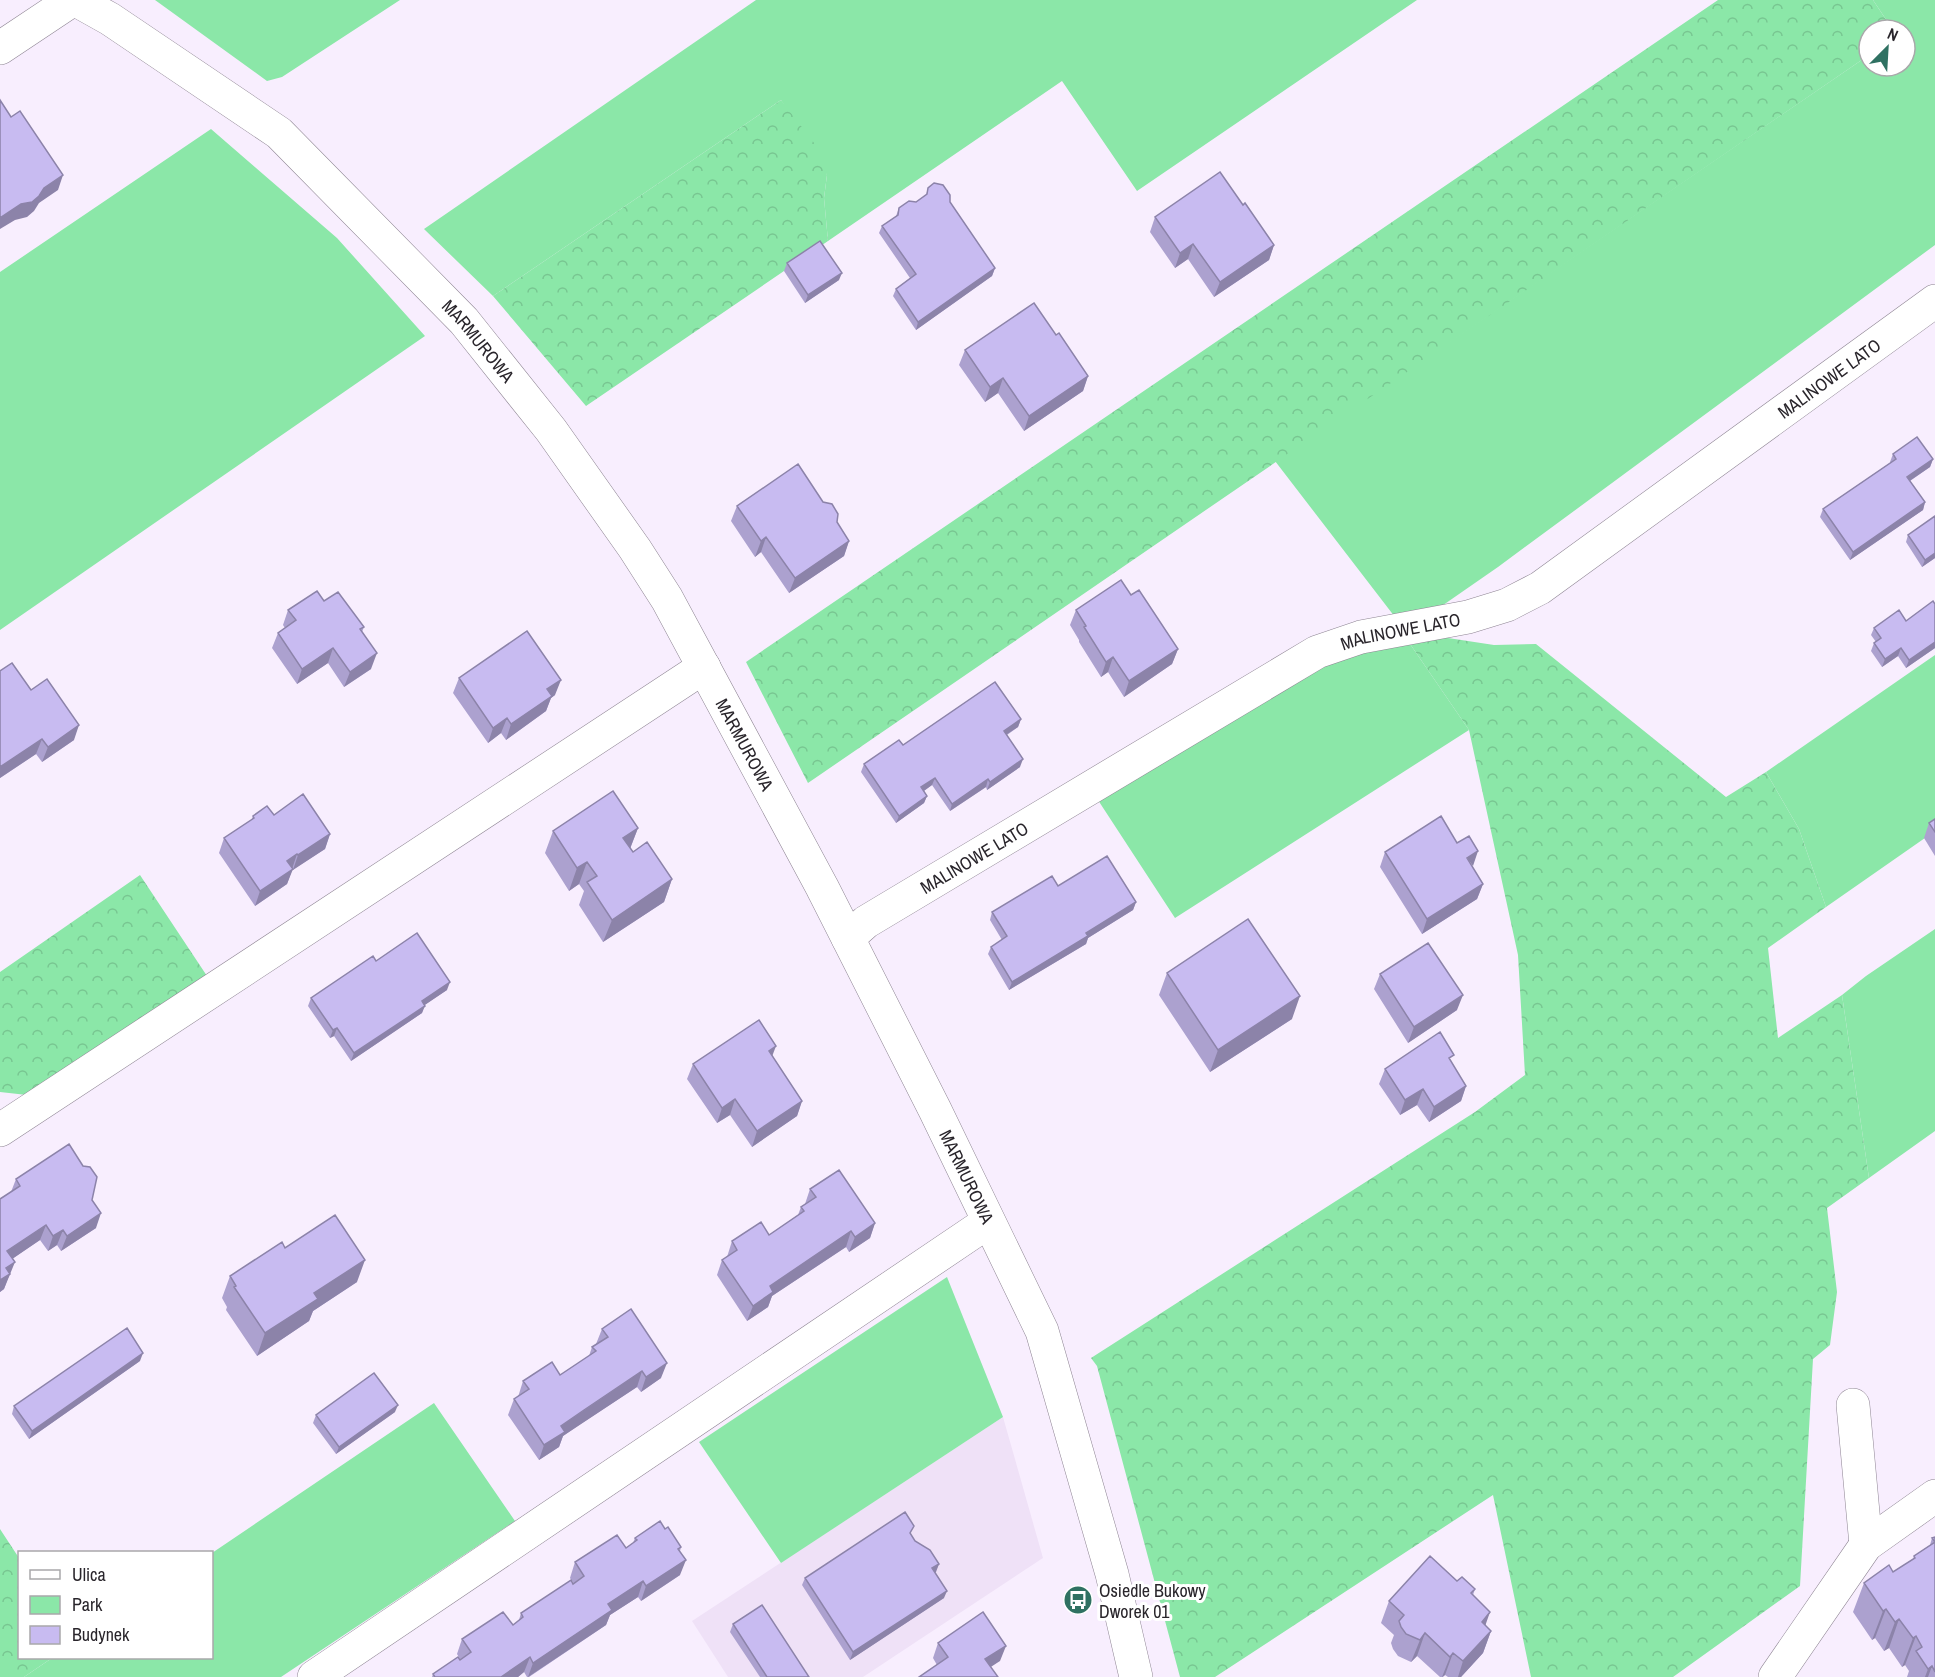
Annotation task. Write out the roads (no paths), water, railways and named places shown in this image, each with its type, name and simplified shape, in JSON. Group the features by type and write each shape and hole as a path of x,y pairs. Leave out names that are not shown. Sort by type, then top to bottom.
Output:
{"street":[{"path":"0,48 74,0"},
{"name":"MARMUROWA","path":"74,0 110,19 279,133 464,321 551,430 635,549 667,599 848,938 935,1110 1042,1331 1112,1574 1136,1677"},
{"name":"MALINOWE LATO","path":"848,938 866,922 1317,652 1361,637 1468,617 1507,605 1540,588 1935,301"},
{"path":"0,1130 704,667"},
{"path":"314,1677 988,1222"},
{"path":"1854,1405 1866,1545"},
{"path":"1775,1677 1866,1545 1935,1496"}],"place":[{"name":"Osiedle Bukowy Dworek 01","path":"1078,1600"}]}
